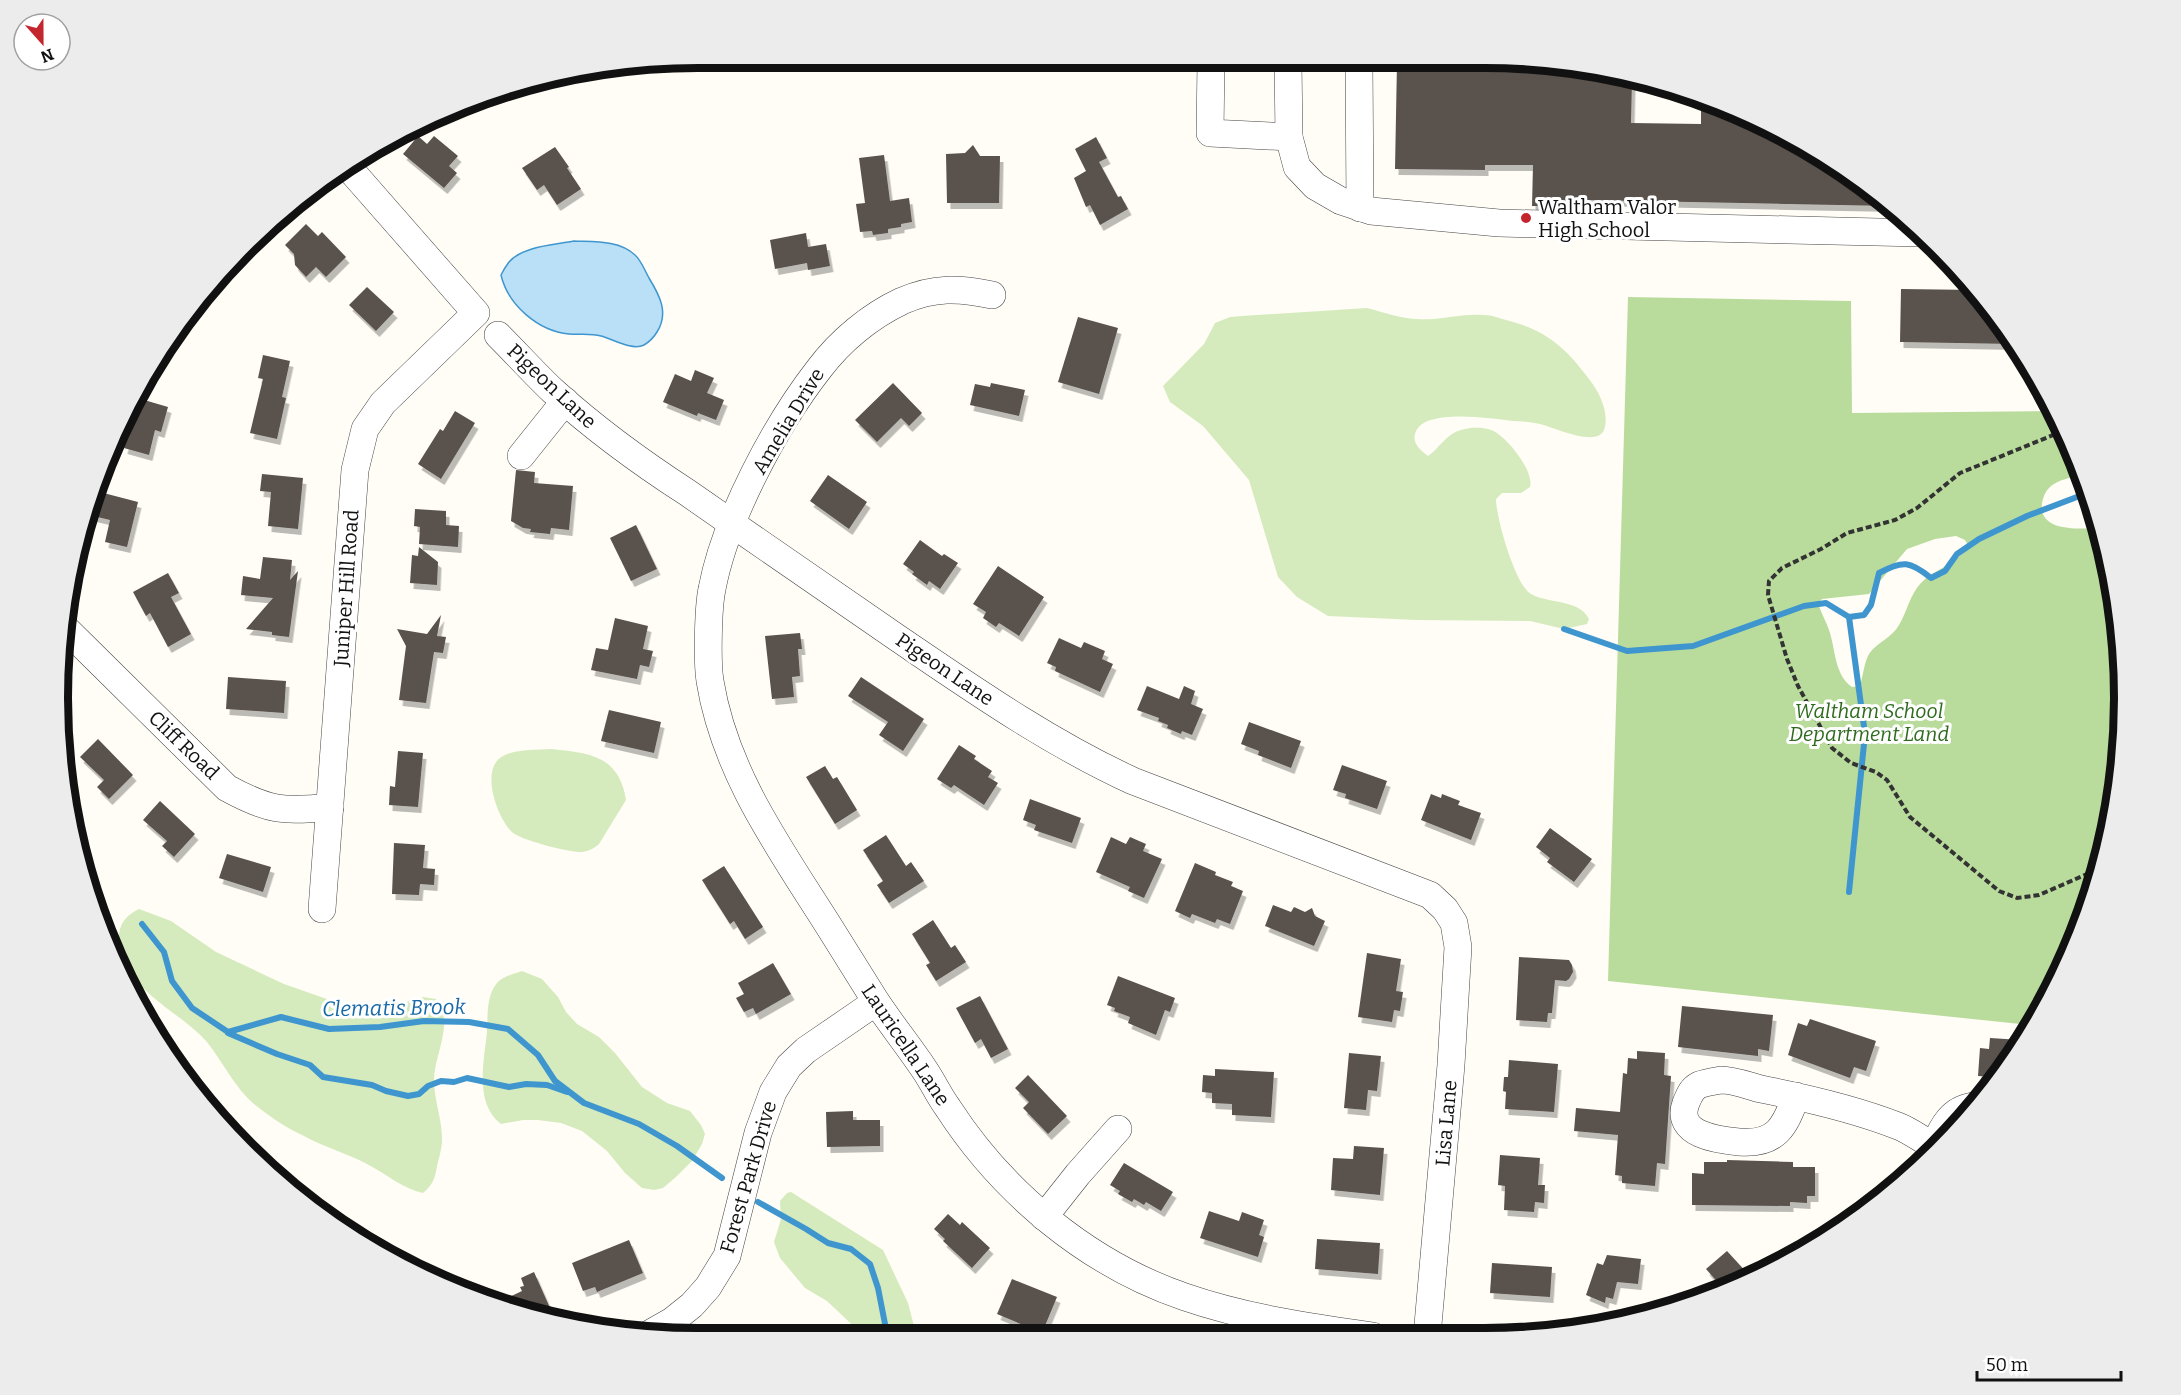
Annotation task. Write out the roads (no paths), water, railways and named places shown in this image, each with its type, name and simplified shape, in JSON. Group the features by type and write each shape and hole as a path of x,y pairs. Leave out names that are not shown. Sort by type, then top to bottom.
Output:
{"street":[{"path":"1211,68 1210,133 1289,136"},
{"path":"1288,68 1289,136 1297,167 1315,186 1341,201 1371,212 1499,224 1908,233"},
{"path":"1359,68 1360,208"},
{"name":"Juniper Hill Road","path":"322,909 355,470 365,429 382,403 476,313 352,171"},
{"name":"Amelia Drive","path":"731,523 761,462 793,405 820,366 850,336 874,317 904,300 933,291 962,289 992,295"},
{"name":"Pigeon Lane","path":"498,335 565,401 641,463 963,682 1095,764 1220,816 1430,895 1446,911"},
{"path":"521,456 532,439 565,401"},
{"name":"Lauricella Lane","path":"731,523 712,590 709,677 720,727 737,772 759,814 876,1002 926,1071 949,1110 989,1162 1044,1217 1090,1251 1138,1277 1182,1296 1244,1315 1311,1328"},
{"name":"Cliff Road","path":"71,634 227,788 252,801 280,810 330,807"},
{"name":"Lisa Lane","path":"1428,1328 1451,1065 1458,947 1454,923 1446,911"},
{"name":"Forest Park Drive","path":"663,1326 692,1305 708,1287 726,1256 758,1133 773,1092 789,1066 806,1050 876,1002"},
{"path":"1796,1096 1900,1127 1928,1144"},
{"path":"1941,1130 1943,1125 1957,1113"},
{"path":"1044,1217 1078,1174 1119,1129"}],"water":[{"path":"574,241 614,244 629,250 639,260 657,291 663,311 661,325 646,344 634,347 597,335 557,332 526,315 510,296 501,275 509,262 530,249"}],"waterway":[{"path":"1564,629 1627,651 1693,646 1804,606 1826,603 1849,617 1864,615 1871,605 1879,573 1894,566 1906,564 1917,568 1931,578 1945,571 1957,554 1979,539 2027,516 2080,496"},
{"path":"1849,617 1865,734 1849,892"},
{"name":"Clematis Brook","path":"142,924 164,952 172,981 192,1008 228,1032 281,1017 329,1029 380,1027 424,1021 469,1022 508,1029 538,1055 555,1081 584,1103 639,1124 677,1146 722,1178"},
{"name":"Clematis Brook","path":"228,1033 310,1065 323,1077 372,1085 408,1096 419,1094 428,1086 441,1081 454,1082 467,1078 509,1087 526,1084 547,1085 567,1092"},
{"name":"Clematis Brook","path":"758,1202 828,1243 851,1249 870,1264 878,1288 886,1328"}],"place":[{"name":"Waltham Valor High School","path":"1526,218"}],"park label":[{"name":"Waltham School Department Land","path":"1869,722"}]}
